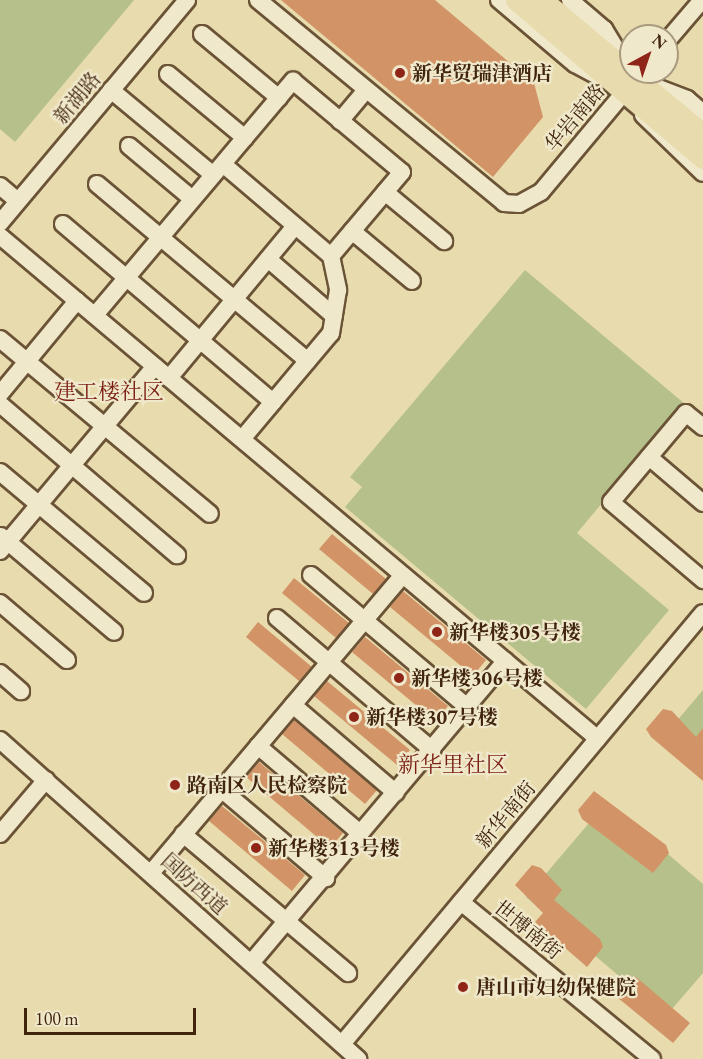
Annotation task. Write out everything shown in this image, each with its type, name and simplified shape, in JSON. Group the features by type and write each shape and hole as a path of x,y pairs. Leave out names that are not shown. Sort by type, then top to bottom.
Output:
{"main road":[{"path":"516,0 619,71"},
{"path":"542,0 619,68"},
{"path":"637,84 703,158"},
{"path":"638,84 703,134"}],"street":[{"name":"新湖路","path":"0,223 187,0"},
{"path":"258,0 366,90 340,121"},
{"path":"499,0 575,64 619,77"},
{"path":"570,0 604,29 619,55"},
{"path":"679,27 702,0"},
{"path":"202,34 279,98"},
{"path":"168,74 245,138"},
{"path":"94,315 190,197 245,138 293,81 402,172 331,256"},
{"name":"华岩南路","path":"366,90 492,198 519,204 541,192 631,84"},
{"path":"635,84 658,135 703,173"},
{"path":"643,84 687,99 703,112"},
{"path":"111,90 295,226 331,256 338,290 331,333 242,440"},
{"path":"129,146 190,197"},
{"path":"97,184 308,361"},
{"path":"0,186 18,201"},
{"path":"385,192 444,241"},
{"path":"63,224 273,402"},
{"path":"169,378 295,226"},
{"path":"352,231 412,281"},
{"path":"0,236 598,739"},
{"path":"268,259 334,316"},
{"path":"0,394 77,301"},
{"path":"0,339 210,514"},
{"path":"114,632 2,543 39,505 155,366"},
{"path":"0,404 177,555"},
{"path":"703,427 686,413 611,502 703,580"},
{"path":"649,457 703,503"},
{"path":"0,472 144,593"},
{"path":"150,873 403,574"},
{"path":"311,575 467,707"},
{"path":"0,603 67,660"},
{"name":"新华南街","path":"342,1044 703,613"},
{"path":"277,618 432,750"},
{"path":"251,963 326,878 506,661"},
{"path":"0,673 21,691"},
{"path":"293,705 396,793"},
{"name":"国防西道","path":"0,740 358,1059"},
{"path":"258,746 361,834"},
{"path":"0,834 46,780"},
{"path":"222,789 326,878"},
{"path":"183,834 348,973"},
{"name":"世博南街","path":"461,902 652,1059"}],"green space":[{"path":"0,0 134,0 15,142 0,129"},
{"path":"525,270 685,404 577,533 669,610 586,709 345,507 362,487 350,477"},
{"path":"703,690 703,780 659,742"},
{"path":"607,802 703,884 703,973 666,1016 526,897"}],"building":[{"path":"281,0 435,0 534,83 543,117 493,177"},
{"path":"332,534 386,579 373,594 319,549"},
{"path":"294,578 349,623 336,638 282,593"},
{"name":"新华楼305号楼","path":"403,591 486,660 473,676 390,607"},
{"path":"258,622 312,667 299,681 246,637"},
{"name":"新华楼306号楼","path":"365,637 448,706 435,721 352,652"},
{"name":"新华楼307号楼","path":"327,681 410,750 397,765 314,696"},
{"path":"663,709 672,711 696,737 703,728 703,781 651,737 646,729"},
{"path":"294,720 377,790 365,804 282,734"},
{"path":"259,762 343,833 330,848 246,777"},
{"path":"594,791 666,845 669,853 653,873 582,819 578,810"},
{"name":"新华楼313号楼","path":"222,806 305,875 292,891 209,821"},
{"path":"532,865 541,868 562,890 554,900 600,939 603,947 587,967 535,922 543,913 515,885"},
{"path":"636,977 690,1023 673,1043 618,998"}],"place":[{"name":"新华贸瑞津酒店","path":"400,73"},
{"name":"新华楼305号楼","path":"437,632"},
{"name":"新华楼306号楼","path":"399,678"},
{"name":"新华楼307号楼","path":"354,717"},
{"name":"路南区人民检察院","path":"175,785"},
{"name":"新华楼313号楼","path":"256,848"},
{"name":"唐山市妇幼保健院","path":"463,987"}],"district":[{"name":"建工楼社区","path":"109,392"},
{"name":"新华里社区","path":"453,765"}]}
